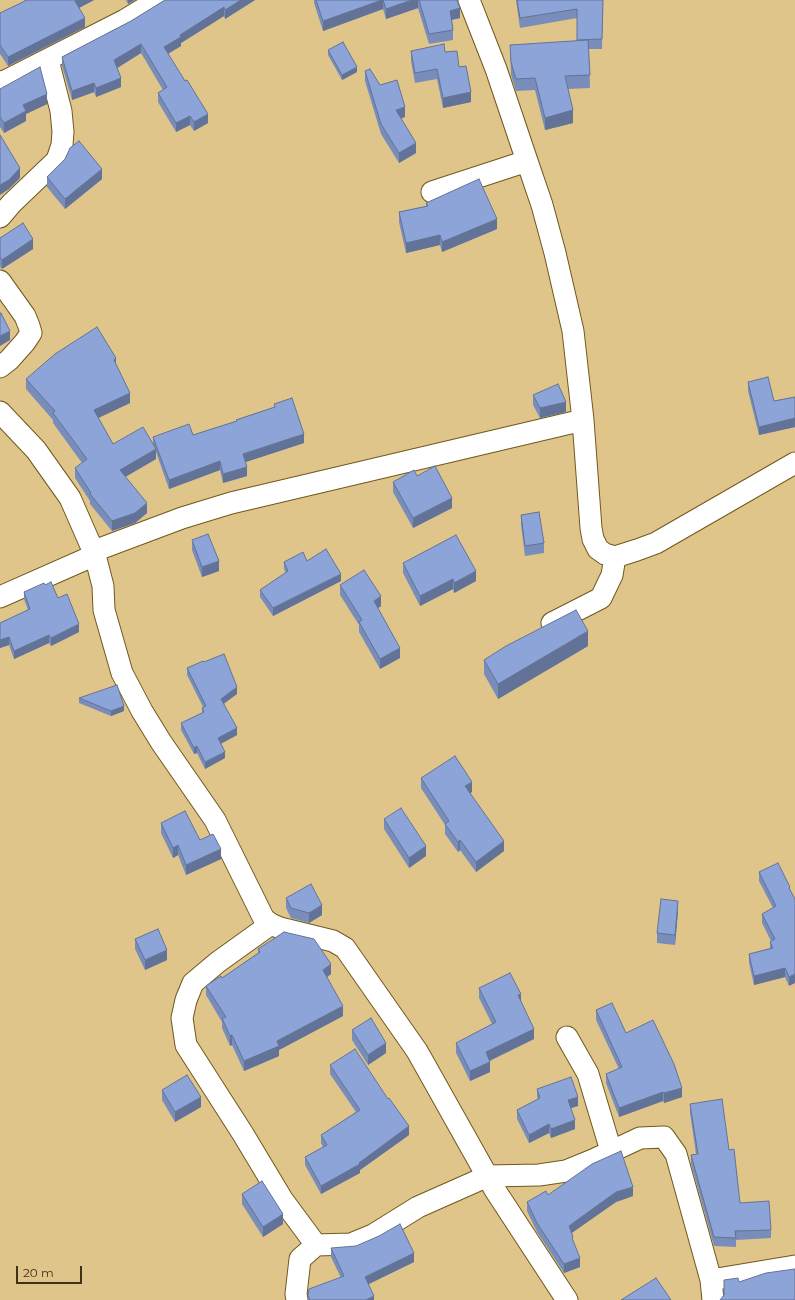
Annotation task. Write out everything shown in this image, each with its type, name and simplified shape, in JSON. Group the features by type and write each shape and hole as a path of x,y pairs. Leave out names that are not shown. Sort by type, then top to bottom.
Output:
{"street":[{"path":"0,82 48,60 125,20 158,0"},
{"path":"469,0 496,68 542,205 555,253 573,331 583,420 593,539 598,549 605,554 615,556 656,543 795,463"},
{"path":"0,217 12,203 57,160 62,145 63,132 61,111 48,60"},
{"path":"432,192 527,161"},
{"path":"0,281 25,316 31,333 9,360 0,367"},
{"path":"0,412 36,450 70,498 94,553 103,586 104,610 122,673 142,711 161,742 215,820 264,919 280,928 333,941 345,948 417,1051 495,1190 567,1300"},
{"path":"0,597 94,553 182,518 231,503 583,420"},
{"path":"535,632 600,598 612,575 615,556"},
{"path":"271,924 218,962 194,984 186,1000 182,1018 186,1045 243,1134 282,1199 316,1244"},
{"path":"567,1037 588,1074 611,1151"},
{"path":"297,1300 296,1294 300,1259 316,1244 351,1244 373,1235 418,1207 488,1176 539,1174 566,1171 640,1138 664,1137 676,1154 711,1280 713,1300"},
{"path":"711,1280 795,1266"}],"building":[{"path":"27,0 78,0 75,1 85,18 8,57 0,45 0,13"},
{"path":"165,0 241,0 225,10 224,7 164,47 208,114 194,122 190,116 176,123 158,93 167,87 141,44 114,60 121,78 96,88 94,83 72,91 62,57 131,21"},
{"path":"316,0 382,0 323,21"},
{"path":"383,0 412,0 386,9"},
{"path":"419,0 457,0 460,8 450,11 453,30 429,34"},
{"path":"517,0 603,0 602,39 577,40 577,9 520,18"},
{"path":"588,40 590,75 565,76 573,110 545,118 535,78 516,79 511,62 510,45"},
{"path":"343,42 357,67 342,75 328,50"},
{"path":"444,44 445,52 457,51 459,67 466,66 471,92 443,98 437,69 415,73 411,51"},
{"path":"40,67 47,94 23,105 26,111 4,123 0,117 0,89"},
{"path":"370,69 380,85 397,80 405,107 396,110 416,143 399,153 381,124 365,71"},
{"path":"0,135 20,168 9,180 0,185"},
{"path":"79,141 102,169 65,199 47,177 65,159 70,148"},
{"path":"479,179 497,219 442,242 440,235 406,243 399,212 428,206 426,203"},
{"path":"23,223 33,239 2,260 0,257 0,238"},
{"path":"0,313 10,331 0,336"},
{"path":"97,327 116,358 114,360 130,393 94,410 113,444 143,427 156,449 120,470 147,503 135,513 112,521 90,494 91,493 75,468 87,459 53,413 55,411 26,379 55,354"},
{"path":"768,377 774,401 795,397 795,418 759,427 748,382"},
{"path":"558,384 566,402 540,408 533,395"},
{"path":"292,398 304,434 243,454 247,467 223,474 220,461 169,480 153,437 189,424 193,435 275,407 274,404"},
{"path":"435,466 452,498 413,518 393,482 414,470 417,476"},
{"path":"539,512 544,543 525,546 521,515"},
{"path":"208,534 219,561 202,567 192,540"},
{"path":"456,535 476,571 454,583 453,579 420,596 403,563"},
{"path":"326,549 341,574 273,608 260,590 288,571 284,562 303,552 307,561"},
{"path":"364,570 381,596 374,601 400,648 380,659 359,622 362,620 340,585"},
{"path":"51,582 58,598 67,594 79,624 51,638 49,635 14,651 9,637 0,640 0,623 30,609 24,592 44,583 45,585"},
{"path":"576,610 588,631 498,684 484,660 506,646"},
{"path":"224,654 237,687 221,699 237,728 218,738 225,752 205,762 197,746 194,748 181,723 204,712 202,708 206,706 187,668"},
{"path":"117,685 124,706 111,711 79,698"},
{"path":"455,756 472,782 465,786 504,841 476,862 460,840 458,842 445,824 449,821 421,778"},
{"path":"401,808 426,846 409,858 384,819"},
{"path":"185,811 200,840 213,834 221,849 186,865 178,845 173,848 161,823"},
{"path":"778,863 795,899 795,974 789,977 785,968 754,976 749,954 773,948 770,942 775,939 762,914 776,906 759,872"},
{"path":"311,884 322,905 309,913 291,908 286,898"},
{"path":"661,899 678,901 675,935 657,933"},
{"path":"158,929 167,950 145,960 135,939"},
{"path":"284,932 314,939 331,964 323,970 343,1006 277,1041 279,1046 244,1061 222,1018 226,1017 206,986 221,976 222,978 260,952 258,949"},
{"path":"510,973 521,994 518,995 534,1029 486,1052 490,1062 470,1071 456,1043 496,1022 479,988"},
{"path":"612,1003 626,1033 653,1020 674,1064 682,1088 663,1092 619,1108 606,1074 622,1067 596,1010"},
{"path":"371,1018 386,1043 368,1055 352,1030"},
{"path":"355,1049 388,1099 389,1098 409,1126 359,1163 360,1164 321,1186 305,1157 327,1145 321,1135 360,1110 330,1065"},
{"path":"187,1075 201,1097 175,1112 162,1090"},
{"path":"571,1077 578,1097 568,1100 575,1120 551,1129 549,1124 529,1135 517,1110 540,1098 537,1089"},
{"path":"722,1099 729,1150 734,1149 740,1203 769,1201 771,1230 735,1231 736,1238 714,1237 691,1155 698,1154 690,1104"},
{"path":"621,1151 633,1187 616,1192 569,1226 580,1258 564,1264 537,1223 527,1202 546,1191 548,1195 592,1164"},
{"path":"262,1181 283,1214 263,1227 242,1194"},
{"path":"400,1224 414,1253 365,1277 374,1296 366,1300 310,1300 308,1296 309,1289 344,1276 331,1248 356,1246 379,1236"},
{"path":"795,1269 795,1299 793,1300 720,1300 724,1295 724,1280 738,1278 739,1282 766,1273"},
{"path":"656,1278 671,1300 621,1300"}]}
